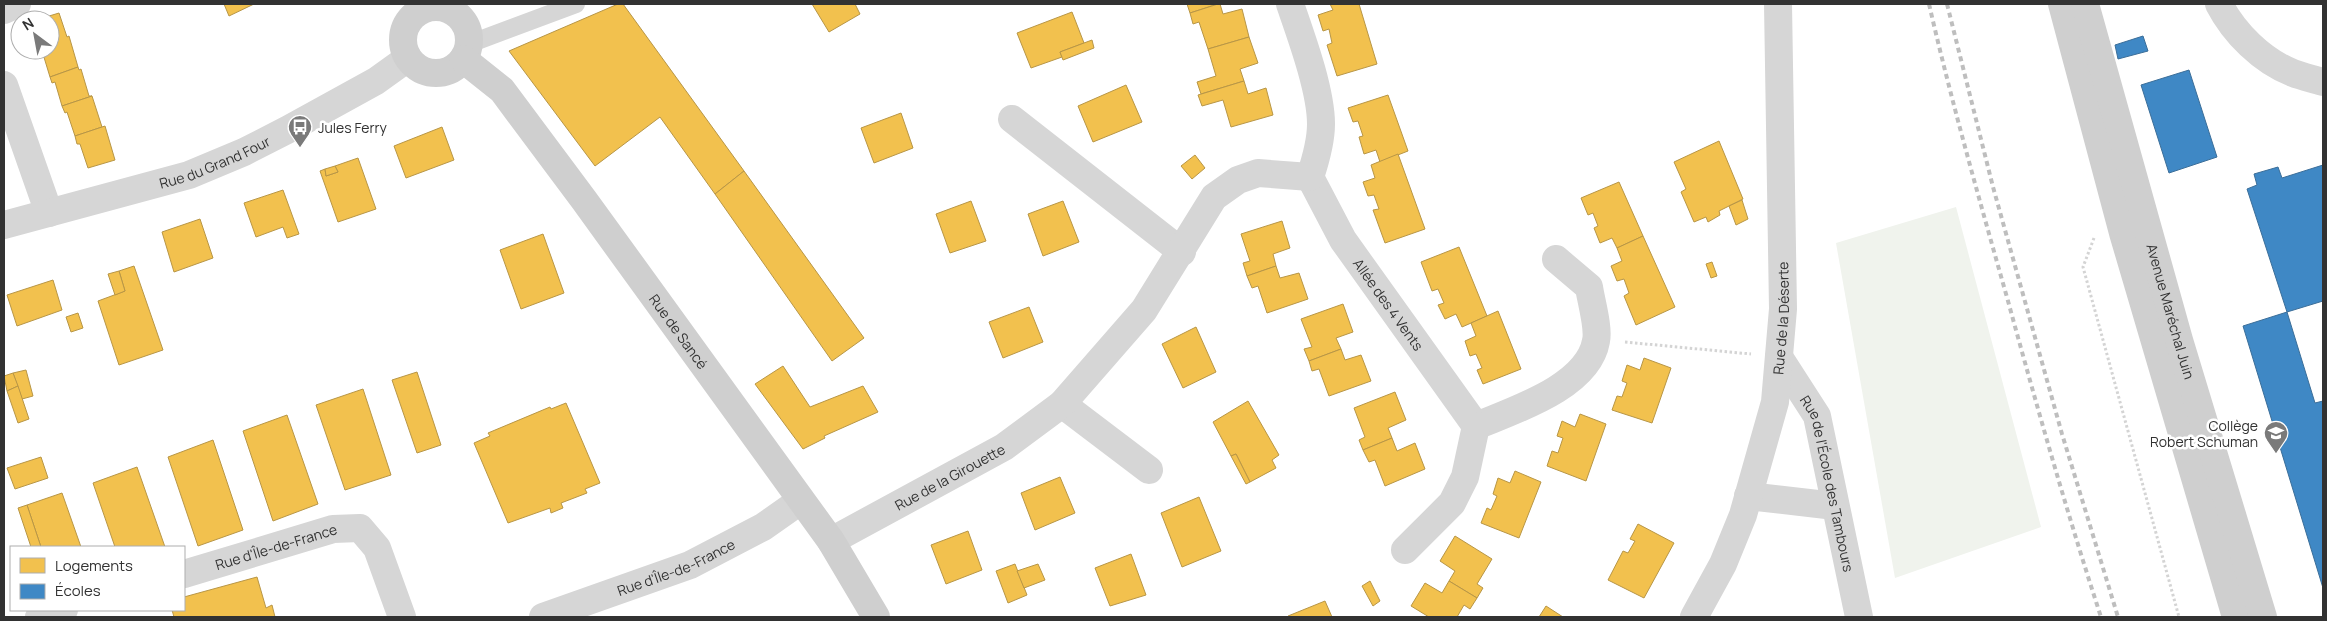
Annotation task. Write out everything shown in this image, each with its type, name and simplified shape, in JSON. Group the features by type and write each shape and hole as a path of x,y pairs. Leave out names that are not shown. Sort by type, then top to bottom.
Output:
{"main road":[{"name":"Avenue Maréchal Juin","path":"2062,4 2123,233 2236,617"},
{"name":"Avenue Maréchal Juin","path":"2084,4 2179,340 2263,617"},
{"path":"428,6 448,9 464,23 469,33 466,52 449,71 431,74 422,71 408,58 404,49 404,29 417,13 428,6"},
{"name":"Rue de Sancé","path":"466,52 502,90 643,280 800,501 831,540 876,617"}],"street":[{"path":"4,10 17,4"},
{"path":"1290,4 1315,87 1321,122 1319,147 1310,177"},
{"name":"Rue de la Déserte","path":"1694,617 1723,564 1743,515 1775,402 1783,299 1778,4"},
{"path":"2219,4 2228,21 2258,52 2292,73 2323,82"},
{"name":"Rue du Grand Four","path":"4,225 188,175 244,152 376,81 408,58"},
{"path":"4,85 49,213"},
{"path":"1012,119 1182,252"},
{"name":"Rue de la Girouette","path":"831,540 1004,447 1062,404 1144,310 1182,252 1214,197 1238,180 1258,173 1310,177"},
{"name":"Allée des 4 Vents","path":"1310,177 1343,240 1476,426"},
{"path":"1405,550 1452,503 1465,477 1476,426 1552,393 1590,361 1597,339 1589,288 1556,259"},
{"name":"Rue de l'École des Tambours","path":"1779,357 1817,416 1859,617"},
{"path":"1062,404 1149,470"},
{"path":"1748,496 1836,506"},
{"name":"Rue d'Île-de-France","path":"543,617 690,565 763,527 800,501"},
{"name":"Rue d'Île-de-France","path":"185,574 333,529 360,528 377,548 402,617"},
{"path":"39,617 60,611"}],"lane":[{"path":"466,52 576,4"}],"path":[{"path":"2098,233 2089,247 2083,267 2178,617"},
{"path":"1597,339 1779,357"}],"shaded area":[{"path":"1956,207 2041,527 1895,578 1836,243"}],"building: Logements":[{"path":"224,4 254,4 229,16"},
{"path":"618,4 623,4 744,171 715,194 660,117 595,166 509,51"},
{"path":"812,4 855,4 860,14 829,32"},
{"path":"1187,4 1218,4 1190,13"},
{"path":"1220,4 1223,14 1242,9 1249,37 1208,49 1199,22 1193,24 1190,13"},
{"path":"1330,4 1359,4 1377,64 1337,76 1327,45 1332,43 1329,29 1323,31 1318,15 1333,10"},
{"path":"1072,12 1084,43 1060,52 1062,57 1031,68 1017,33"},
{"path":"60,16 67,37 69,36 78,67 50,77 45,60 60,60"},
{"path":"1249,37 1258,63 1240,69 1244,81 1201,94 1197,82 1216,76 1208,49"},
{"path":"1092,40 1094,48 1063,60 1060,52"},
{"path":"78,67 79,70 81,69 89,96 92,96 62,106 55,82 52,83 50,77"},
{"path":"1244,81 1248,94 1266,88 1273,115 1231,127 1223,100 1202,106 1198,95"},
{"path":"1126,85 1142,122 1093,142 1078,106"},
{"path":"1388,95 1408,151 1380,162 1376,150 1364,154 1359,137 1363,136 1358,121 1353,122 1348,108"},
{"path":"92,96 102,127 75,136 67,112 65,113 62,106"},
{"path":"901,113 913,148 874,163 861,128"},
{"path":"105,126 115,160 88,168 80,144 77,144 75,136"},
{"path":"442,127 454,160 406,178 394,146"},
{"path":"1719,141 1743,199 1719,211 1720,215 1708,222 1706,217 1694,222 1681,192 1686,189 1674,162"},
{"path":"1398,154 1425,229 1385,243 1373,210 1379,209 1374,195 1368,196 1363,182 1375,178 1371,165"},
{"path":"1195,155 1205,168 1192,179 1181,166"},
{"path":"358,158 376,209 338,222 320,171 325,169 326,176 338,172 335,166"},
{"path":"335,166 338,172 326,176 325,169"},
{"path":"744,171 864,338 832,361 715,194"},
{"path":"1619,182 1643,236 1617,248 1612,238 1600,243 1594,228 1598,226 1593,213 1588,215 1581,198"},
{"path":"283,190 299,234 287,238 283,227 256,237 244,203"},
{"path":"1742,200 1748,219 1736,225 1729,206"},
{"path":"971,201 986,241 950,253 936,214"},
{"path":"1063,201 1079,242 1043,256 1028,214"},
{"path":"200,219 213,258 174,272 162,232"},
{"path":"1282,221 1290,248 1273,254 1276,266 1247,276 1243,263 1250,261 1241,234"},
{"path":"543,234 564,293 521,309 500,250"},
{"path":"1643,236 1675,307 1636,325 1624,296 1629,293 1624,279 1617,281 1611,266 1622,261 1617,248"},
{"path":"1459,247 1487,316 1462,327 1456,314 1445,319 1438,305 1444,303 1438,289 1432,291 1421,262"},
{"path":"1712,262 1717,276 1711,278 1706,264"},
{"path":"134,266 163,350 119,365 98,301 125,291 119,271"},
{"path":"1276,266 1280,278 1299,273 1308,299 1267,313 1258,286 1252,288 1247,276"},
{"path":"119,271 125,291 115,295 108,274"},
{"path":"53,280 62,310 17,326 7,295"},
{"path":"1343,304 1353,332 1336,338 1341,349 1309,361 1304,349 1312,347 1301,319"},
{"path":"1029,307 1043,342 1003,358 989,322"},
{"path":"1498,311 1521,369 1483,384 1477,370 1482,368 1476,354 1470,356 1465,341 1476,336 1471,323"},
{"path":"78,313 83,328 71,332 66,317"},
{"path":"1196,327 1216,372 1183,388 1162,344"},
{"path":"1341,349 1345,360 1361,355 1371,381 1329,396 1319,369 1312,371 1309,361"},
{"path":"1644,358 1671,368 1652,423 1612,410 1617,396 1622,397 1627,383 1622,381 1627,365 1640,370"},
{"path":"783,366 810,407 863,386 878,412 824,436 825,438 803,449 755,384"},
{"path":"26,370 33,396 22,399 13,373"},
{"path":"417,372 441,445 417,453 392,380"},
{"path":"13,373 18,386 7,391 4,376"},
{"path":"18,386 29,419 18,423 7,391"},
{"path":"363,389 391,475 345,490 316,405"},
{"path":"1395,392 1406,420 1388,428 1392,438 1363,450 1359,440 1365,437 1354,408"},
{"path":"1248,401 1279,455 1272,460 1276,468 1250,482 1236,454 1231,456 1213,422"},
{"path":"566,403 600,483 585,489 587,493 561,503 563,508 551,513 550,508 508,523 474,443 490,436 488,433 550,407 551,409"},
{"path":"1580,414 1606,424 1586,481 1547,466 1552,451 1558,453 1563,438 1557,436 1562,421 1575,427"},
{"path":"287,415 318,504 273,521 243,431"},
{"path":"1392,438 1397,451 1415,443 1425,469 1385,486 1375,460 1369,462 1363,450"},
{"path":"213,440 243,530 198,546 168,457"},
{"path":"1236,454 1250,482 1246,484 1231,456"},
{"path":"41,457 48,478 15,489 7,468"},
{"path":"137,467 165,546 115,546 93,483"},
{"path":"1515,471 1541,482 1519,538 1481,523 1487,508 1491,510 1497,496 1493,494 1498,478 1510,483"},
{"path":"1060,477 1075,513 1035,530 1021,493"},
{"path":"62,493 81,546 41,546 27,505"},
{"path":"1199,497 1221,551 1182,567 1161,513"},
{"path":"27,505 41,546 31,546 18,508"},
{"path":"1638,524 1674,543 1644,598 1608,580 1623,551 1628,553 1635,541 1630,539"},
{"path":"968,531 982,570 946,584 931,545"},
{"path":"1455,536 1492,559 1477,584 1483,588 1477,598 1449,581 1455,571 1440,561"},
{"path":"1131,554 1146,595 1110,606 1095,568"},
{"path":"1015,564 1027,595 1008,603 996,571"},
{"path":"1038,564 1045,580 1024,588 1017,571"},
{"path":"257,577 266,608 272,605 275,617 174,617 172,611 185,611 185,597"},
{"path":"1370,581 1380,601 1373,606 1362,586"},
{"path":"1449,581 1477,598 1470,609 1464,605 1457,617 1429,617 1411,606 1425,583 1442,593"},
{"path":"1325,601 1332,617 1288,616"},
{"path":"1546,606 1563,617 1539,617"}],"building: Écoles":[{"path":"2143,36 2148,51 2118,59 2115,45"},
{"path":"2189,70 2217,157 2169,173 2141,85"},
{"path":"2323,165 2323,301 2287,312 2247,189 2257,185 2254,174 2278,167 2282,178"},
{"path":"2287,312 2315,403 2323,401 2323,588 2243,326"}],"railway":[{"path":"1929,4 1947,79 2030,380 2064,499 2101,617"},
{"path":"1947,4 1993,187 2062,434 2118,617"}],"place":[{"name":"Jules Ferry","path":"300,148"},
{"name":"Collège Robert Schuman","path":"2276,454"}]}
